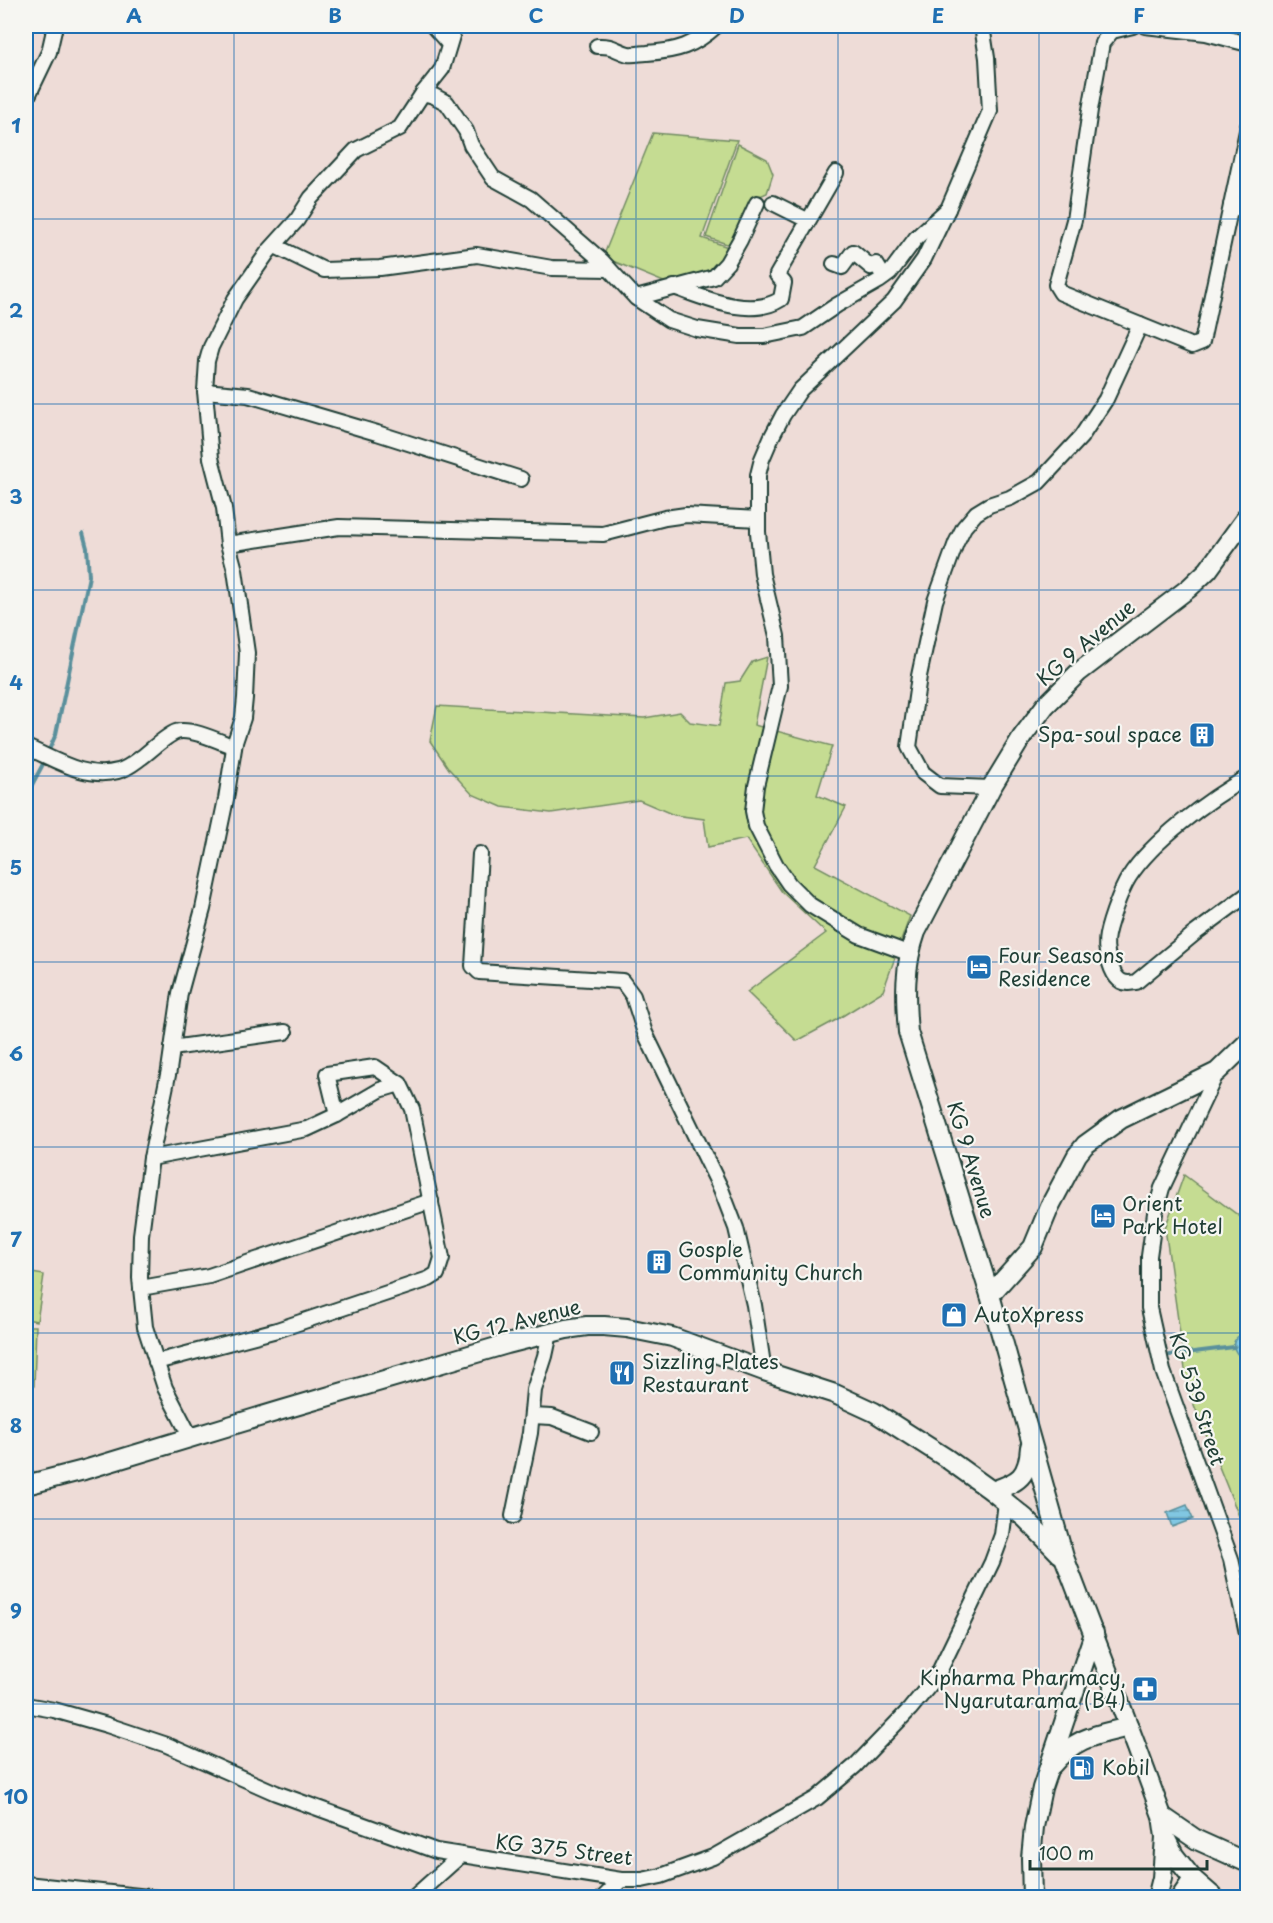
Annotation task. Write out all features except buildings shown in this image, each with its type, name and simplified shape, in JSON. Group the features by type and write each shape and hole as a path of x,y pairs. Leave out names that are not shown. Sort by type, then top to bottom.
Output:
{"main road":[{"name":"KG 9 Avenue","path":"1215,1898 1193,1879 1174,1855 1165,1837 1162,1816 1064,1557 990,1295 908,1032 904,992 908,953 931,902 1022,737 1045,706 1079,672 1208,570 1248,515"},
{"path":"990,1295 1033,1247 1050,1206 1077,1155 1085,1145 1121,1119 1217,1072 1248,1042"},
{"name":"KG 12 Avenue","path":"26,1485 550,1333 587,1326 627,1328 672,1337 835,1394 874,1412 946,1458 999,1496 1064,1557"},
{"path":"999,1496 1024,1474 1029,1465 1031,1442"},
{"path":"1024,1518 1050,1514"},
{"path":"1032,1898 1030,1858 1034,1827 1048,1770 1094,1633"},
{"path":"1048,1770 1064,1750 1078,1742 1098,1734 1129,1727"},
{"path":"1162,1816 1197,1840 1248,1863"},
{"path":"1157,1898 1162,1878 1165,1837"},
{"path":"1180,1898 1193,1879"}],"street":[{"path":"26,100 49,52 55,26"},
{"path":"433,26 449,44"},
{"path":"191,1438 165,1388 144,1326 141,1235 151,1158 180,993 203,909 226,799 234,747 243,718 247,653 224,508 211,458 205,391 207,360 211,347 236,299 268,252 297,220 311,198 356,150 400,128 442,69 455,26"},
{"path":"597,46 609,45 630,54 658,52 687,47 716,26"},
{"path":"908,953 860,935 810,905 789,884 776,865 756,826 753,811 756,786 780,686 777,636 762,574 758,474 762,459 783,415 800,390 894,301 924,259 990,111 987,58 982,26"},
{"path":"1133,26 1112,31 1102,43 1074,220 1056,285 1061,293 1192,346 1202,342 1248,126"},
{"path":"1145,26 1206,33 1248,44"},
{"path":"423,93 447,103 493,178 531,199 609,269 636,298 669,320 697,329 740,336 764,336 803,328 890,273 916,238 948,209"},
{"path":"674,287 721,303 745,307 773,304 781,299 784,283 777,275 836,173"},
{"path":"636,298 714,277 727,263 736,248 757,203"},
{"path":"773,203 807,220"},
{"path":"1231,205 1248,212"},
{"path":"275,246 324,270 380,268 477,255 552,268 609,269"},
{"path":"834,264 842,267 853,252 871,267 876,264 884,277"},
{"path":"992,788 940,786 923,773 909,747 919,676 935,601 964,527 976,513 1039,482 1081,437 1106,399 1140,325"},
{"path":"205,391 248,395 521,478"},
{"path":"228,544 339,527 603,534 686,515 758,519"},
{"path":"26,747 80,772 110,773 125,769 176,732 191,732 234,747"},
{"path":"1248,777 1224,792 1155,846 1128,878 1121,891 1105,941 1106,954 1119,981 1127,984 1136,982 1194,934 1248,894"},
{"path":"480,854 473,966 479,972 622,981 633,996 645,1033 717,1180 736,1228 754,1305 764,1371"},
{"path":"172,1048 285,1032"},
{"path":"156,1362 277,1330 429,1279 437,1274 442,1258 431,1200 412,1109 400,1084 375,1067 327,1074 337,1115"},
{"name":"KG 539 Street","path":"1217,1072 1162,1188 1155,1213 1149,1256 1149,1308 1163,1371 1231,1559 1248,1638"},
{"path":"151,1158 307,1129 380,1090 400,1084"},
{"path":"141,1288 209,1276 431,1200"},
{"path":"513,1516 532,1416 534,1390 550,1333"},
{"path":"532,1416 560,1419 591,1431"},
{"name":"KG 375 Street","path":"26,1705 54,1710 107,1725 167,1745 276,1793 436,1851 621,1880 642,1880 661,1876 713,1857 817,1797 861,1760 910,1709 937,1676 992,1562 1002,1535 999,1496"},
{"path":"413,1898 460,1856"},
{"path":"603,1898 621,1880"},
{"path":"26,1884 158,1898"}],"green space":[{"path":"653,133 737,140 702,238 728,247 710,274 666,283 603,257"},
{"path":"738,144 767,159 773,174 767,193 753,199 733,246 706,237"},
{"path":"767,657 754,725 832,746 817,795 846,807 815,865 910,916 883,991 797,1041 747,992 826,933 782,892 746,839 708,847 704,819 674,815 639,800 551,813 502,807 472,794 449,769 430,741 437,706 644,718 680,712 690,722 719,726 726,683 740,681 752,662"},
{"path":"1184,1175 1247,1222 1247,1536 1188,1390 1165,1228"},
{"path":"26,1272 44,1275 37,1321 26,1319"},
{"path":"26,1326 36,1326 34,1386 26,1386"}],"water":[{"path":"1241,1334 1247,1334 1247,1356 1239,1356 1234,1347 1234,1341"},
{"path":"1187,1505 1193,1519 1172,1527 1167,1513"}],"waterway":[{"path":"26,796 56,734 89,576 87,548 83,533"},
{"path":"1170,1355 1234,1347"}],"place":[{"name":"Spa-soul space","path":"1202,735"},
{"name":"Four Seasons Residence","path":"979,967"},
{"name":"Orient Park Hotel","path":"1103,1216"},
{"name":"Gosple Community Church","path":"659,1262"},
{"name":"AutoXpress","path":"954,1315"},
{"name":"Sizzling Plates Restaurant","path":"622,1373"},
{"name":"Kipharma Pharmacy, Nyarutarama (B4)","path":"1145,1689"},
{"name":"Kobil","path":"1082,1768"}]}
